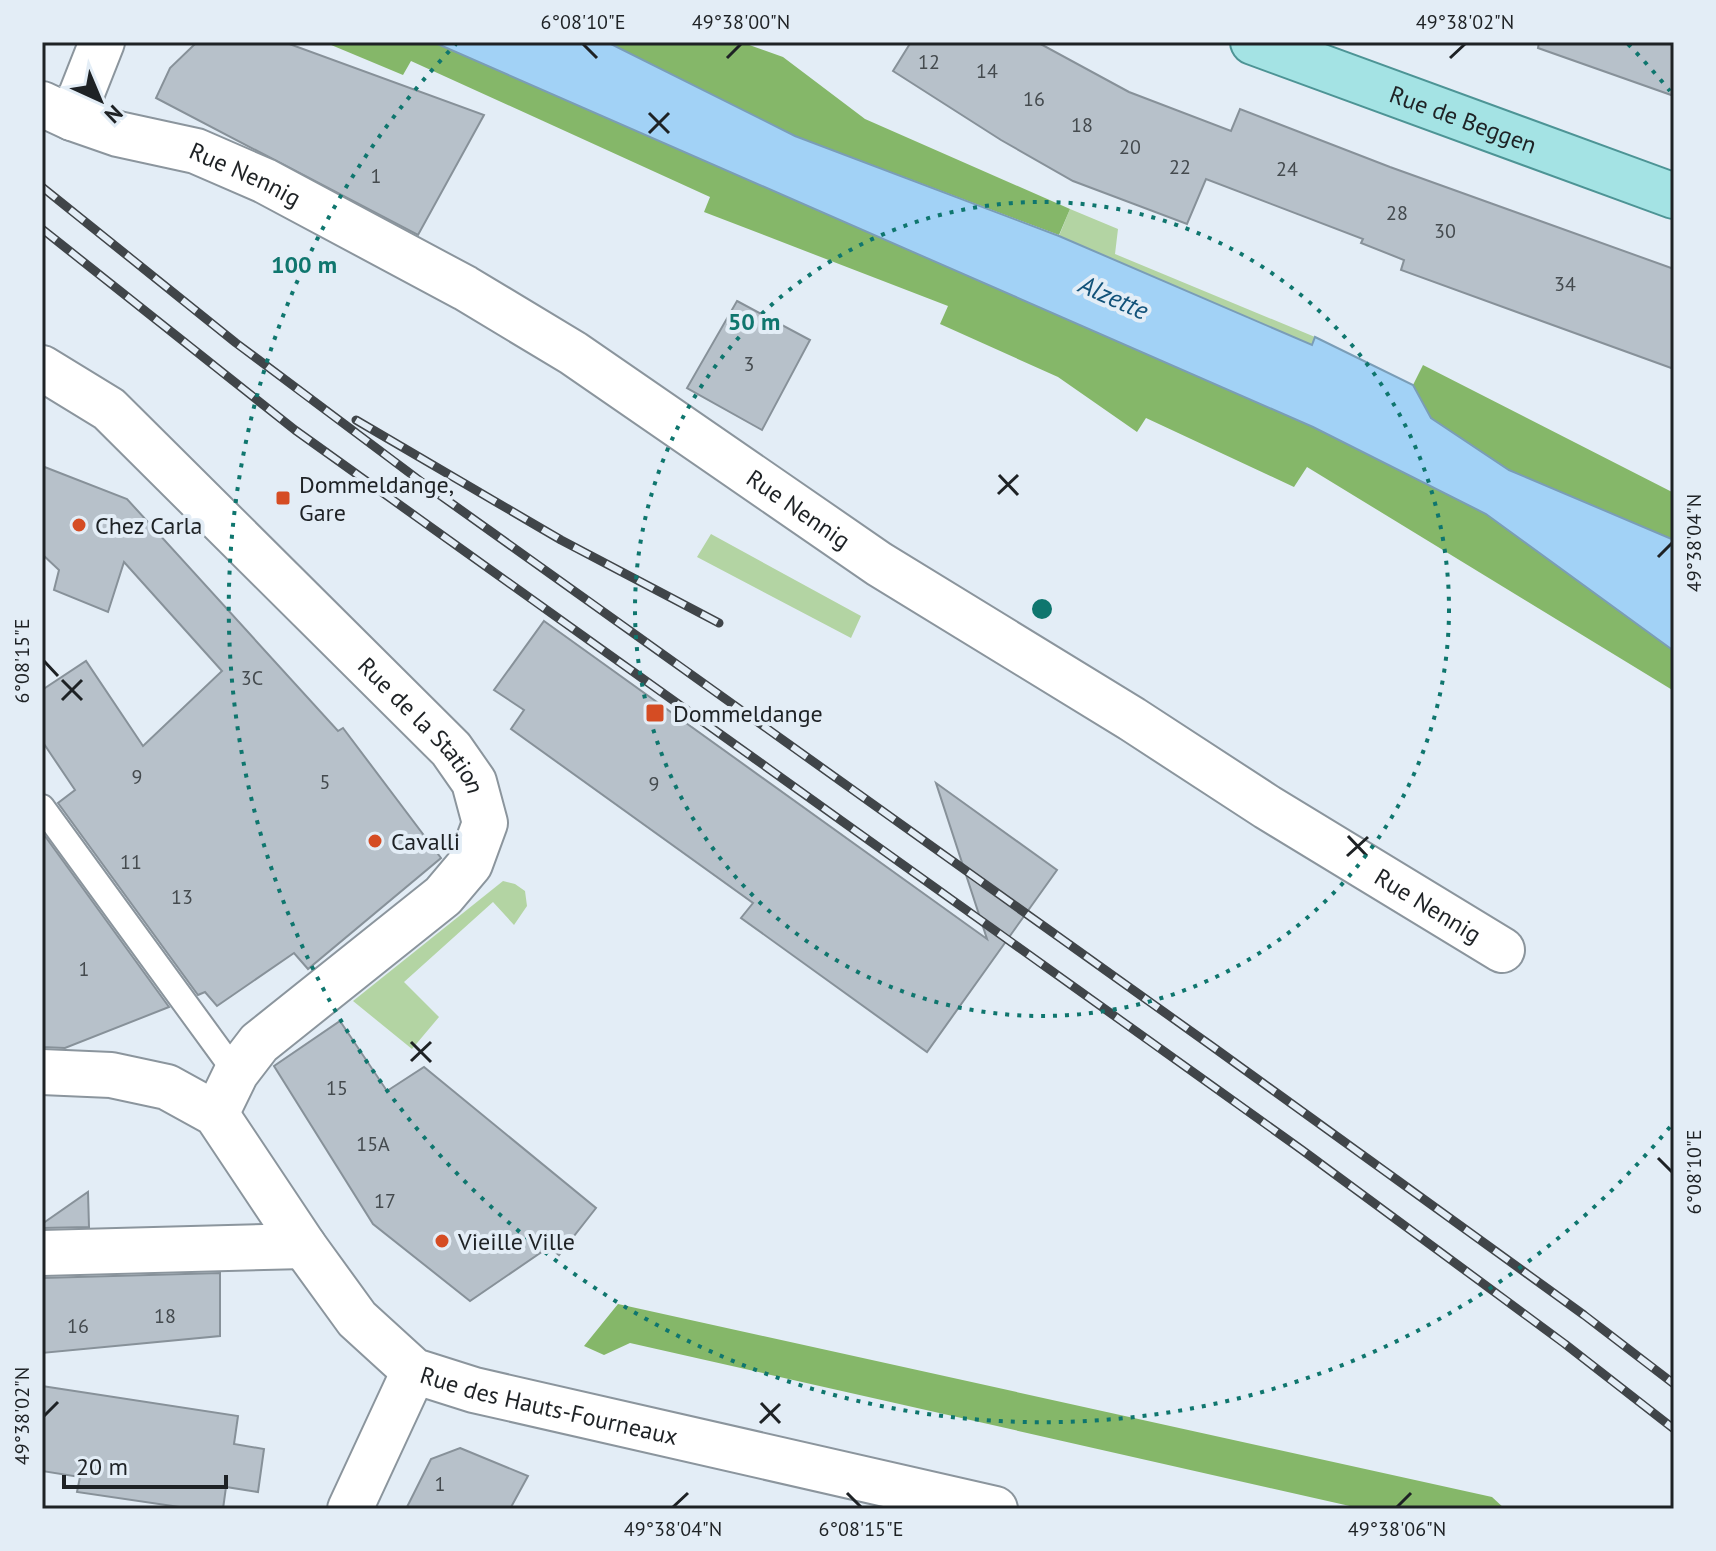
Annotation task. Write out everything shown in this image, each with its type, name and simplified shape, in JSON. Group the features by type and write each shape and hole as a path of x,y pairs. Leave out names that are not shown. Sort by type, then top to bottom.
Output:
{"main road":[{"name":"Rue de Beggen","path":"1253,42 1674,196"}],"street":[{"path":"57,111 96,56"},
{"name":"Rue Nennig","path":"57,111 118,134 196,151 265,181 465,288 573,353 879,564 1502,950"},
{"name":"Rue de la Station","path":"42,368 109,409 451,749 474,782 485,823 470,864 443,896 259,1043 236,1073 216,1114"},
{"name":"Rue des Hauts-Fourneaux","path":"42,1072 111,1075 167,1087 216,1114 357,1319 414,1371 474,1390 995,1509"},
{"path":"42,1253 304,1246"},
{"path":"350,1509 414,1371"}],"lane":[{"path":"42,807 236,1073"}],"green space":[{"path":"324,42 433,42 1313,427 1486,514 1674,651 1674,691 1307,467 1294,487 1146,418 1137,432 1058,377 940,324 948,306 704,212 710,197 411,61 403,75"},
{"path":"607,42 741,42 783,57 865,119 1070,209 1059,235 795,136"},
{"path":"1070,209 1118,229 1115,254 1315,337 1312,345 1059,236"},
{"path":"1423,365 1674,493 1674,540 1509,470 1431,418 1413,385"},
{"path":"711,534 861,616 851,638 697,557"},
{"path":"503,881 525,891 527,906 514,925 493,902 404,982 439,1017 412,1049 353,1001"},
{"path":"618,1304 1492,1497 1505,1509 1363,1509 630,1343 604,1355 584,1346"}],"water":[{"name":"Alzette","path":"433,42 607,42 795,136 1059,236 1312,345 1315,337 1413,385 1431,418 1509,470 1674,540 1674,651 1486,514 1313,427"}],"building":[{"path":"197,42 284,42 484,115 418,235 156,98 170,68"},
{"path":"911,42 1037,42 1129,92 1231,131 1240,109 1390,167 1674,269 1674,369 1401,270 1404,260 1361,243 1363,239 1206,179 1187,224 1073,181 1001,140 893,71"},
{"path":"1539,42 1674,42 1674,96 1538,48"},
{"path":"737,301 810,340 762,430 687,388"},
{"path":"42,466 127,499 338,731 343,728 441,858 308,969 294,953 217,1006 205,992 198,995 58,803 75,790 42,741 42,690 86,661 143,746 222,671 124,562 108,612 54,590 59,570 42,554"},
{"path":"544,621 987,939 936,783 1057,870 927,1052 741,918 753,903 511,729 524,710 494,690"},
{"path":"42,832 169,1007 65,1048 42,1047"},
{"path":"340,1021 387,1091 424,1067 596,1208 559,1255 549,1247 470,1301 373,1224 274,1066"},
{"path":"88,1192 89,1227 42,1228 42,1224"},
{"path":"220,1273 220,1336 42,1353 42,1278"},
{"path":"42,1386 238,1416 234,1444 264,1449 258,1492 226,1487 223,1509 193,1509 77,1492 80,1477 42,1471"},
{"path":"460,1448 528,1476 510,1509 406,1509 431,1459"}],"railway":[{"path":"42,187 236,343 423,483 1213,1047 1584,1315 1674,1384"},
{"path":"42,229 295,430 1302,1150 1565,1344 1674,1429"},
{"path":"356,420 561,540 719,623"}],"place":[{"name":"Dommeldange, Gare","path":"283,498"},
{"name":"Chez Carla","path":"79,525"},
{"name":"Dommeldange","path":"655,713"},
{"name":"Cavalli","path":"375,841"},
{"name":"Vieille Ville","path":"442,1241"}]}
